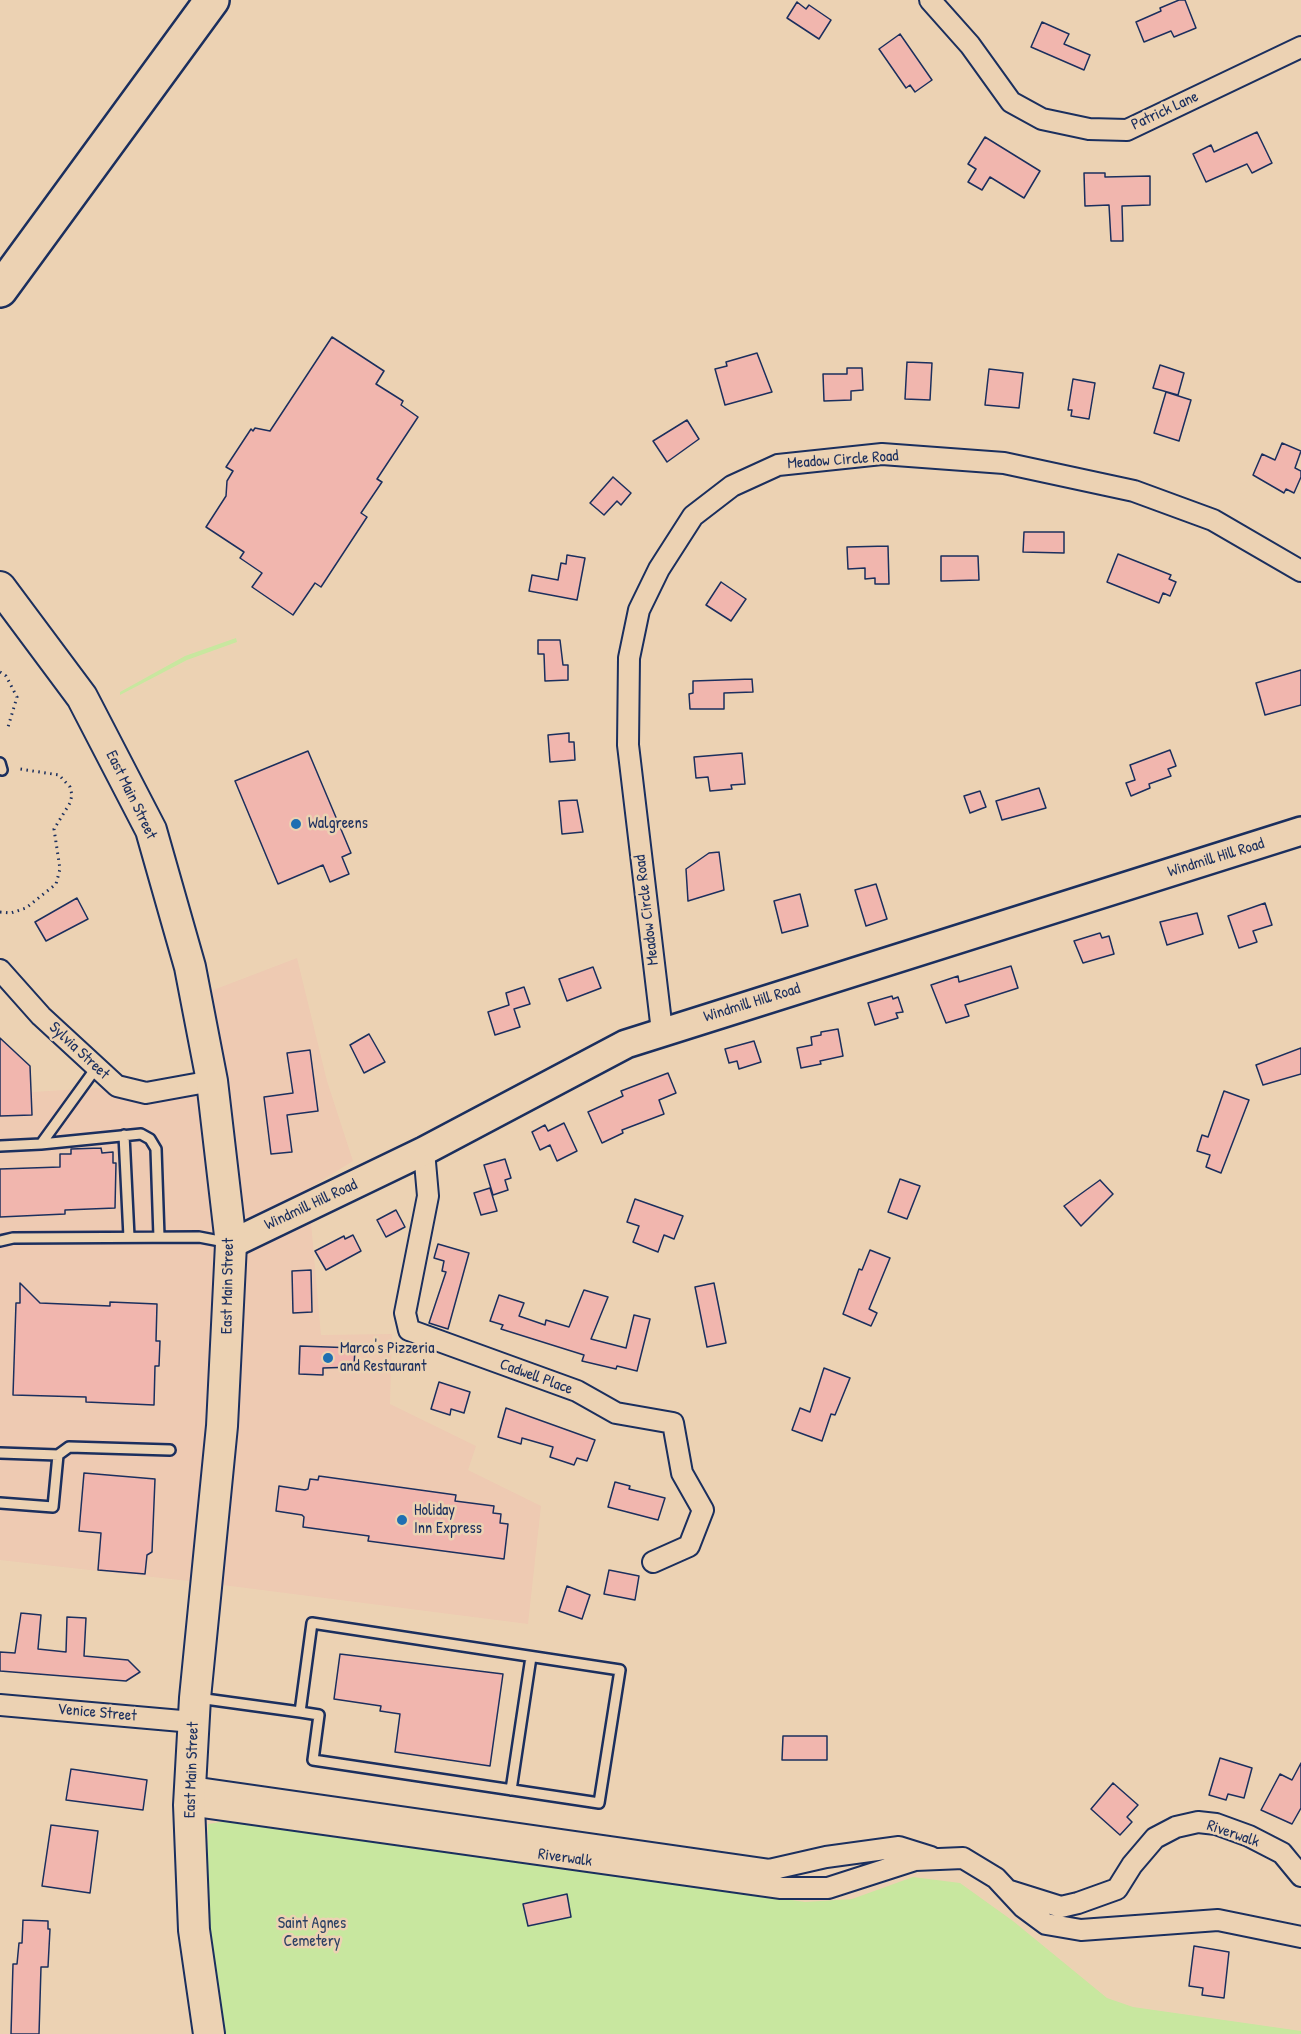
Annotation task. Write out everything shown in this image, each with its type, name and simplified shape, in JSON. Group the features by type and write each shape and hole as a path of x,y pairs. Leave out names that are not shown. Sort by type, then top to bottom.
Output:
{"highway":[{"path":"0,257 189,0"},
{"path":"0,290 212,0"}],"main road":[{"name":"East Main Street","path":"0,587 82,697 151,830 190,967 212,1081 231,1244 222,1426 194,1710 189,1796 194,1930 209,2034"}],"street":[{"name":"Patrick Lane","path":"930,0 970,45 1011,102 1042,119 1089,129 1127,130 1301,47"},
{"name":"Meadow Circle Road","path":"662,1031 628,746 629,658 639,610 659,569 693,516 732,486 778,465 882,454 1004,463 1134,491 1213,520 1301,571"},
{"name":"Windmill Hill Road","path":"231,1244 424,1151 626,1044 1301,831"},
{"name":"Sylvia Street","path":"0,970 41,1016 117,1086 137,1093 212,1081"},
{"name":"Cadwell Place","path":"424,1151 428,1196 405,1313 409,1330 578,1391 616,1413 673,1423 682,1473 703,1510 689,1546 653,1562"},
{"name":"Venice Street","path":"0,1705 194,1710"},
{"name":"Riverwalk","path":"189,1796 781,1888 828,1888 915,1860 963,1858 996,1878 1023,1907 1046,1924 1081,1930 1218,1920 1301,1937"},
{"name":"Riverwalk","path":"189,1796 769,1870 826,1857 899,1847 939,1859"},
{"name":"Riverwalk","path":"1007,1890 1061,1907 1078,1903 1117,1889 1132,1865 1155,1838 1176,1827 1198,1822 1216,1824 1249,1836 1282,1853 1301,1876"}],"lane":[{"path":"41,1144 96,1068"},
{"path":"0,1146 141,1134 150,1139 156,1149 159,1237"},
{"path":"124,1135 129,1237"},
{"path":"0,1241 13,1238 199,1237 231,1244"},
{"path":"0,1453 58,1455 69,1447 170,1450"},
{"path":"0,1503 53,1507 58,1455"},
{"path":"194,1710 300,1712 319,1715 313,1760 599,1803 620,1670 312,1623 300,1712"},
{"path":"511,1790 531,1657"}],"path":[{"path":"0,672 6,676 17,697 8,727"},
{"path":"0,912 11,913 26,908 56,884 60,869 54,830 70,803 70,787 59,775 20,769"}],"shaded area":[{"path":"297,958 327,1081 353,1161 308,1189 321,1335 392,1334 390,1404 476,1446 468,1470 541,1506 528,1624 207,1583 0,1560 0,1094 211,1081 195,997"}],"green space":[{"path":"236,638 237,642 187,660 120,695 120,692 185,656"},
{"name":"Saint Agnes Cemetery","path":"235,1820 805,1902 852,1899 913,1877 960,1883 1013,1921 1107,1998 1133,2007 1301,2031 1301,2034 225,2034 207,1909 208,1824"}],"building":[{"path":"1179,0 1185,0 1196,28 1174,37 1171,31 1144,42 1136,22"},
{"path":"797,2 806,9 809,5 831,20 819,39 787,18"},
{"path":"1042,22 1069,34 1064,44 1090,55 1084,70 1031,47"},
{"path":"900,34 932,80 915,92 910,85 906,88 879,49"},
{"path":"1257,132 1272,163 1252,173 1247,164 1206,182 1193,154 1211,145 1214,152"},
{"path":"985,137 1040,171 1024,198 990,177 982,190 968,182 976,169 968,164"},
{"path":"1084,173 1105,173 1105,177 1150,176 1150,205 1122,206 1123,241 1111,241 1109,205 1085,206"},
{"path":"332,337 384,371 376,384 403,401 401,405 418,417 377,479 382,482 361,513 367,517 321,587 315,583 293,615 252,587 262,573 240,558 244,552 206,527 226,496 227,481 233,471 226,467 251,429 270,431"},
{"path":"757,353 772,392 725,405 715,369 727,366 726,362"},
{"path":"907,362 932,363 930,400 905,399"},
{"path":"1160,365 1184,373 1178,395 1153,388"},
{"path":"847,368 862,368 863,390 851,391 851,400 824,401 823,374 847,374"},
{"path":"989,369 1023,373 1019,408 985,405"},
{"path":"1073,379 1095,383 1089,419 1071,416 1072,410 1068,410"},
{"path":"1166,392 1191,400 1179,441 1154,433"},
{"path":"687,420 699,439 667,462 653,441"},
{"path":"1282,443 1301,451 1295,468 1301,471 1301,477 1294,493 1286,489 1284,493 1253,475 1262,454 1275,460"},
{"path":"613,477 631,493 621,505 617,501 604,515 590,503"},
{"path":"1024,532 1064,532 1064,553 1023,552"},
{"path":"888,546 889,584 875,584 875,578 865,579 865,568 848,569 847,547"},
{"path":"1118,554 1171,575 1169,579 1176,582 1170,596 1163,593 1159,603 1107,582"},
{"path":"567,555 585,558 577,600 529,591 532,575 558,580 561,563 566,564"},
{"path":"941,556 978,556 979,580 941,581"},
{"path":"721,582 746,599 731,621 706,605"},
{"path":"538,640 560,640 563,665 568,665 568,680 545,681 544,654 538,654"},
{"path":"1301,670 1301,705 1265,715 1256,683"},
{"path":"752,679 753,692 724,693 724,709 690,709 689,694 693,693 693,681"},
{"path":"569,733 569,742 574,742 575,760 550,762 548,735"},
{"path":"1170,750 1176,766 1168,769 1171,776 1149,784 1150,788 1131,796 1126,783 1135,780 1130,765"},
{"name":"Walgreens","path":"308,751 351,853 342,857 349,874 330,882 323,865 278,884 235,781"},
{"path":"742,753 745,784 731,785 732,789 710,791 708,777 696,778 694,757"},
{"path":"1039,788 1046,808 1002,820 996,801"},
{"path":"980,791 986,807 970,813 964,796"},
{"path":"577,800 583,832 562,834 559,801"},
{"path":"719,852 724,890 688,901 686,869 709,853"},
{"path":"876,884 887,919 866,926 855,890"},
{"path":"800,894 808,926 782,933 774,901"},
{"path":"77,898 88,919 46,941 35,922"},
{"path":"1265,903 1272,925 1253,931 1257,942 1239,948 1228,916"},
{"path":"1197,913 1203,934 1167,945 1160,922"},
{"path":"1100,933 1102,938 1109,936 1114,954 1083,963 1074,941"},
{"path":"1011,966 1018,988 965,1005 969,1016 946,1023 931,985 958,976 959,982"},
{"path":"593,967 601,988 567,1001 559,979"},
{"path":"524,987 530,1004 514,1009 520,1027 495,1035 488,1012 509,1005 506,993"},
{"path":"892,996 893,999 898,997 903,1012 896,1013 898,1018 875,1025 868,1003"},
{"path":"838,1029 843,1056 801,1068 797,1048 812,1045 811,1037 821,1035 821,1032"},
{"path":"369,1034 385,1062 364,1073 350,1045"},
{"path":"0,1038 30,1066 32,1115 0,1116"},
{"path":"754,1041 761,1062 739,1069 737,1061 729,1063 725,1049"},
{"path":"1301,1048 1301,1074 1263,1085 1256,1065"},
{"path":"310,1050 318,1111 287,1115 292,1152 271,1154 264,1097 293,1093 287,1053"},
{"path":"668,1073 676,1093 659,1100 664,1114 622,1130 623,1133 602,1143 588,1112 623,1096 621,1091"},
{"path":"1224,1091 1249,1100 1221,1173 1206,1167 1210,1155 1197,1151 1202,1135 1208,1137"},
{"path":"564,1123 577,1151 557,1161 550,1145 540,1150 532,1132 545,1125 548,1131"},
{"path":"101,1148 102,1153 113,1152 113,1163 116,1163 115,1208 65,1210 65,1214 0,1217 0,1169 60,1167 60,1154 71,1154 71,1149"},
{"path":"505,1159 511,1178 505,1180 508,1190 493,1195 484,1165"},
{"path":"900,1179 920,1186 907,1219 888,1212"},
{"path":"1100,1180 1113,1194 1081,1226 1064,1206"},
{"path":"490,1188 497,1211 481,1215 474,1193"},
{"path":"635,1199 683,1216 674,1239 664,1235 658,1252 633,1242 639,1226 627,1222"},
{"path":"396,1210 405,1227 386,1237 377,1220"},
{"path":"353,1235 361,1251 326,1270 315,1251 344,1236 345,1239"},
{"path":"438,1244 469,1253 448,1329 429,1323 446,1272 442,1271 444,1261 434,1258"},
{"path":"870,1250 890,1258 869,1309 877,1313 871,1326 843,1314 859,1269 862,1270"},
{"path":"311,1270 312,1312 293,1313 292,1271"},
{"path":"20,1283 40,1303 110,1306 110,1302 157,1304 156,1341 160,1341 159,1366 155,1366 154,1405 86,1402 86,1397 13,1395 16,1303 20,1303"},
{"path":"714,1283 726,1343 707,1347 695,1287"},
{"path":"584,1290 608,1297 591,1339 626,1348 634,1315 650,1319 637,1371 582,1361 584,1355 501,1329 503,1325 490,1321 499,1295 524,1303 519,1316 545,1325 546,1320 569,1327"},
{"name":"Marco's Pizzeria and Restaurant","path":"300,1346 355,1348 354,1367 323,1368 323,1375 299,1374"},
{"path":"824,1368 850,1378 835,1415 831,1414 822,1441 792,1430 800,1408 810,1412"},
{"path":"439,1382 470,1392 464,1413 451,1409 450,1415 431,1409"},
{"path":"506,1408 595,1440 587,1461 577,1458 574,1465 550,1457 553,1447 522,1438 521,1444 498,1437"},
{"path":"84,1473 155,1479 152,1552 147,1555 145,1574 98,1570 101,1533 79,1531"},
{"name":"Holiday Inn Express","path":"319,1476 456,1495 455,1501 494,1506 493,1513 501,1514 500,1523 508,1524 504,1559 368,1541 369,1536 303,1527 304,1517 302,1515 276,1511 279,1486 305,1490 308,1489 310,1479 318,1480"},
{"path":"615,1482 630,1486 629,1489 665,1498 658,1520 608,1507"},
{"path":"609,1570 639,1576 635,1600 604,1594"},
{"path":"567,1586 590,1595 582,1619 559,1611"},
{"path":"21,1613 41,1615 38,1649 66,1652 67,1617 86,1618 84,1656 128,1660 140,1672 126,1681 0,1671 0,1652 15,1653"},
{"path":"340,1654 503,1674 490,1766 395,1752 400,1714 380,1711 381,1706 334,1699"},
{"path":"783,1736 827,1736 827,1760 782,1760"},
{"path":"1220,1758 1252,1768 1244,1798 1228,1794 1226,1800 1209,1795"},
{"path":"1301,1763 1301,1808 1292,1824 1261,1810 1280,1774 1292,1780"},
{"path":"71,1769 147,1780 143,1810 66,1800"},
{"path":"1113,1783 1138,1805 1127,1817 1132,1822 1120,1835 1091,1809"},
{"path":"51,1825 98,1831 90,1893 42,1886"},
{"path":"567,1894 571,1917 528,1926 523,1904"},
{"path":"23,1920 48,1921 48,1929 50,1929 48,1967 41,1967 39,2034 11,2034 13,1964 17,1964 19,1943 22,1943"},
{"path":"1194,1946 1229,1952 1224,1998 1202,1995 1203,1988 1189,1986"}],"place":[{"name":"Walgreens","path":"296,824"},
{"name":"Marco's Pizzeria and Restaurant","path":"328,1358"},
{"name":"Holiday Inn Express","path":"402,1520"}]}
